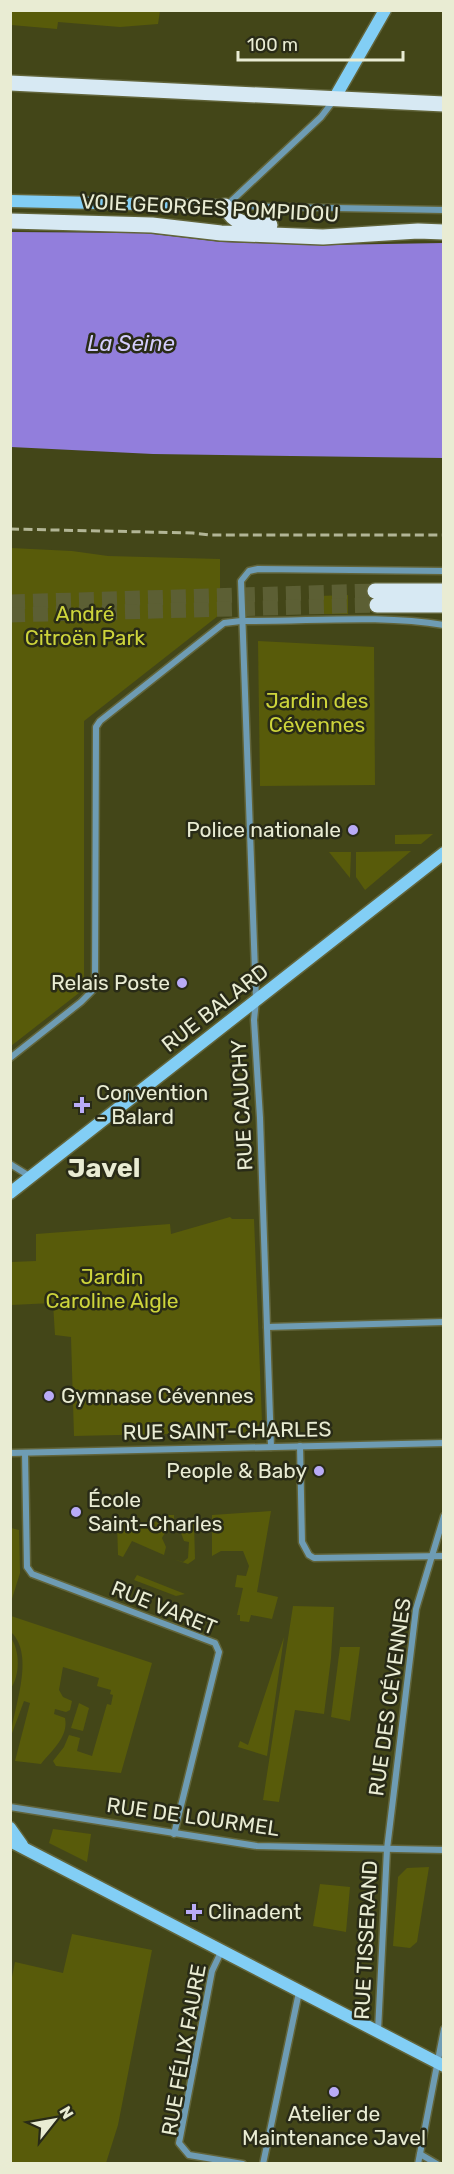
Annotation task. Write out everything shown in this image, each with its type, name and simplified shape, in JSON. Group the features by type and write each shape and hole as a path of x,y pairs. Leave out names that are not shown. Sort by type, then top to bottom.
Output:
{"main road":[{"path":"10,83 444,104"},
{"path":"225,206 230,216 237,222 354,227 389,233"},
{"name":"VOIE GEORGES POMPIDOU","path":"10,221 152,225 221,233 323,237 444,232"},
{"path":"444,591 376,598 444,605"}],"street":[{"path":"225,206 321,117 334,99 385,10"},
{"path":"10,201 444,210"},
{"name":"RUE CAUCHY","path":"271,1447 260,1118 254,1020 256,1000 241,582 249,571 258,569 444,571"},
{"path":"10,1058 95,988 96,727 100,721 224,623 365,620 423,621 444,625"},
{"name":"RUE BALARD","path":"10,1194 444,854"},
{"path":"10,1164 32,1177"},
{"path":"267,1327 444,1322"},
{"name":"RUE SAINT-CHARLES","path":"10,1453 444,1443"},
{"path":"300,1446 302,1542 309,1555 314,1558 444,1556"},
{"name":"RUE VARET","path":"26,1453 27,1568 32,1574 215,1643 218,1647 219,1652 174,1833"},
{"name":"RUE DES CÉVENNES","path":"387,1849 416,1609 444,1516"},
{"name":"RUE DE LOURMEL","path":"10,1807 257,1846 444,1850"},
{"path":"10,1828 23,1846"},
{"path":"10,1841 441,2065"},
{"name":"RUE TISSERAND","path":"378,2032 387,1849"},
{"name":"RUE FÉLIX FAURE","path":"222,1950 212,1971 179,2143 189,2155 243,2163"},
{"path":"263,2163 300,1991"},
{"path":"418,2163 441,2065 444,2029"},
{"path":"420,2154 437,2163"}],"green space":[{"path":"10,11 160,11 158,24 120,27 58,22 57,29 11,25"},
{"name":"André Citroën Park","path":"11,548 72,551 108,556 220,559 220,608 223,612 84,721 84,989 11,1046"},
{"path":"348,595 348,614 321,614 318,596"},
{"name":"Jardin des Cévennes","path":"258,641 374,647 375,785 260,786"},
{"path":"433,834 421,844 395,844 395,835"},
{"path":"411,851 365,890 356,877 356,852"},
{"path":"329,852 351,852 350,878"},
{"name":"Jardin Caroline Aigle","path":"230,1217 232,1219 254,1219 262,1422 252,1432 74,1436 71,1337 55,1335 53,1303 11,1305 11,1262 36,1261 36,1234 170,1224 171,1234"},
{"path":"271,1511 257,1592 278,1597 272,1619 251,1615 249,1622 240,1621 240,1615 237,1615 243,1588 235,1587 237,1575 246,1576 249,1566 243,1551 221,1551 212,1556 212,1515"},
{"path":"159,1515 174,1515 174,1521 182,1521 177,1530 168,1531 162,1538 166,1547 164,1555 132,1541 123,1557 118,1555 117,1521 158,1522"},
{"path":"184,1523 194,1524 195,1559 188,1564 173,1559 183,1562 188,1558 189,1542 184,1541 181,1533"},
{"path":"11,1528 19,1530 20,1573 11,1602"},
{"path":"137,1575 185,1594 176,1596 134,1580"},
{"path":"293,1606 334,1607 331,1658 324,1714 295,1710 279,1802 263,1800"},
{"path":"11,1616 152,1663 121,1773 56,1766 53,1761 64,1747 69,1735 80,1738 77,1751 92,1756 107,1704 111,1705 113,1695 110,1694 111,1690 97,1686 99,1678 63,1667 59,1690 63,1697 72,1701 70,1710 66,1712 55,1709 54,1714 65,1718 66,1725 62,1737 41,1764 15,1761 30,1703 24,1701 11,1736 23,1668 18,1642 11,1632"},
{"path":"284,1637 267,1756 238,1747 240,1741 248,1745"},
{"path":"11,1638 16,1649 18,1663 16,1677 11,1688"},
{"path":"340,1647 360,1647 350,1721 331,1717"},
{"path":"79,1703 89,1708 83,1731 71,1728"},
{"path":"53,1829 91,1834 87,1862 49,1843"},
{"path":"429,1867 417,1942 410,1948 393,1946 398,1877 407,1868"},
{"path":"320,1884 350,1887 346,1932 313,1926"},
{"path":"72,1934 152,1950 118,2125 106,2163 11,2163 10,1987 15,1962 63,1973"}],"water":[{"name":"La Seine","path":"11,232 145,233 222,242 326,245 443,243 443,458 153,454 11,447"}],"tunnel":[{"path":"10,602 375,591"},
{"path":"10,615 377,605"}],"railway":[{"path":"10,529 210,535 444,535"}],"place":[{"name":"Police nationale","path":"353,830"},
{"name":"Relais Poste","path":"182,983"},
{"name":"Convention - Balard","path":"82,1105"},
{"name":"Gymnase Cévennes","path":"49,1396"},
{"name":"People & Baby","path":"319,1471"},
{"name":"École Saint-Charles","path":"76,1512"},
{"name":"Clinadent","path":"194,1912"},
{"name":"Atelier de Maintenance Javel","path":"334,2092"}],"district":[{"name":"Javel","path":"104,1168"}]}
